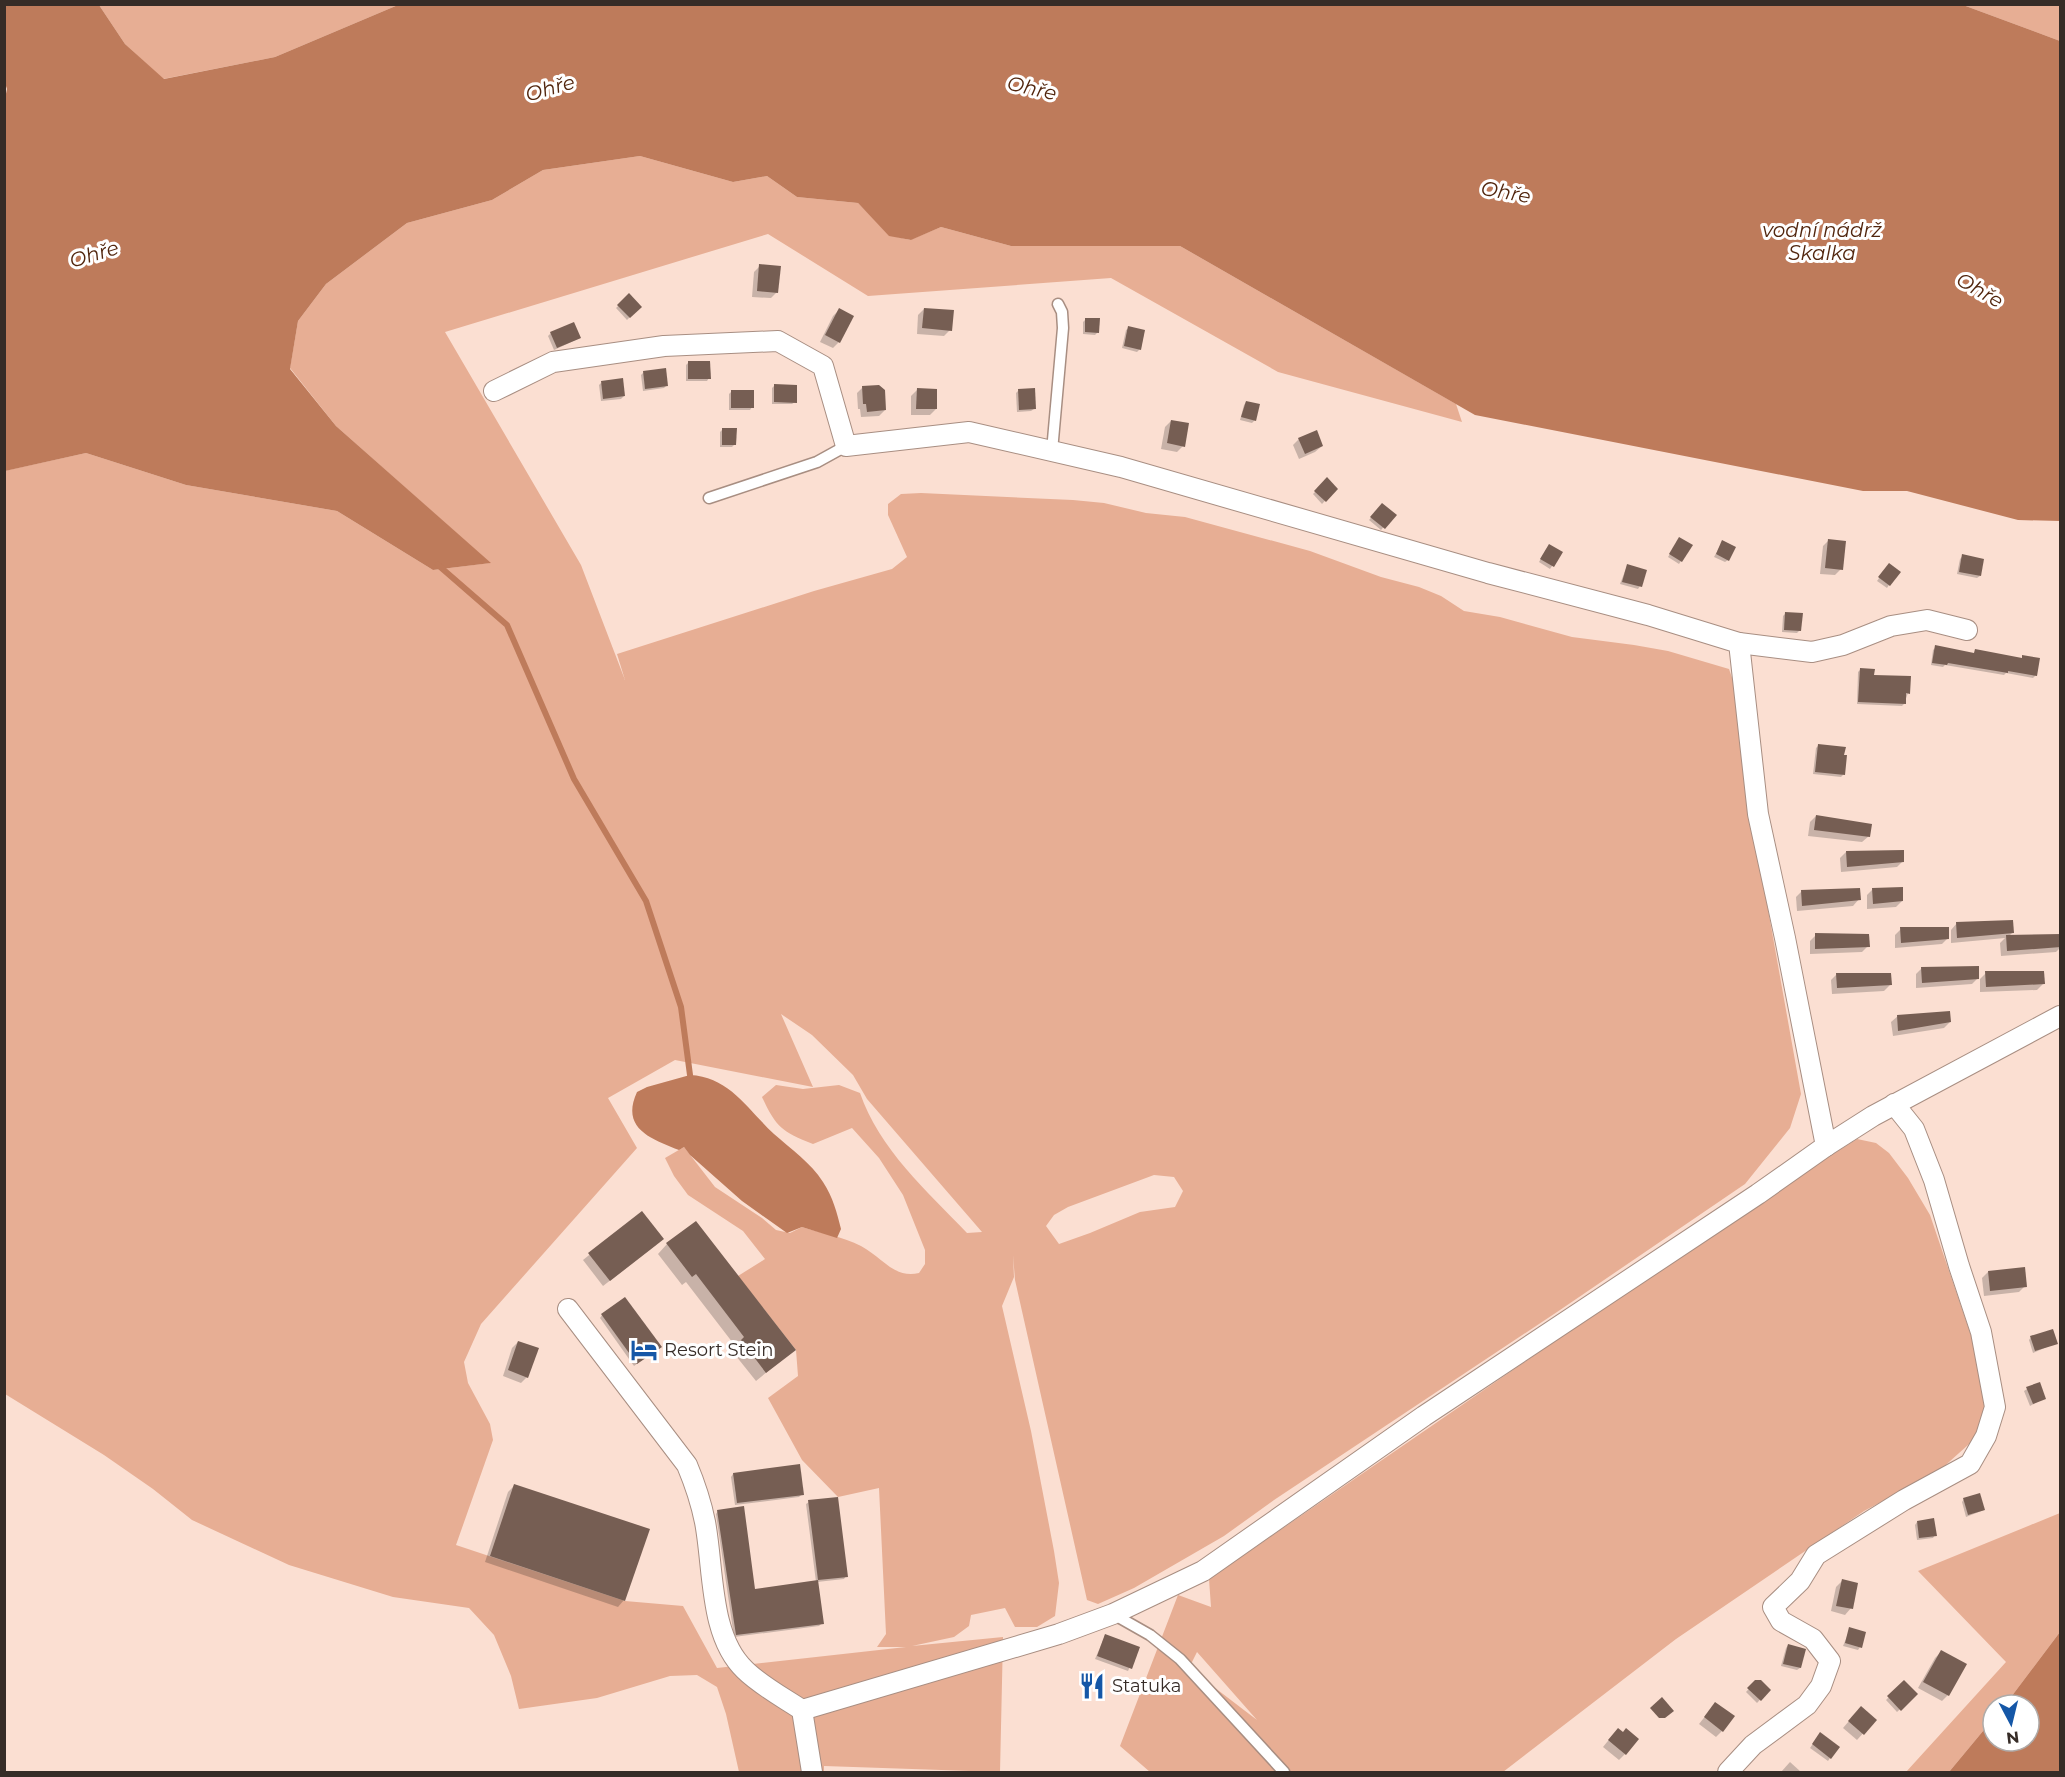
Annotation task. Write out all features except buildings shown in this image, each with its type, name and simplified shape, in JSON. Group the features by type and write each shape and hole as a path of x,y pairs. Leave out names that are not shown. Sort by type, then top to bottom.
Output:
{"street":[{"path":"495,391 553,362 664,346 778,341 823,366 846,446 969,432 1121,467 1488,573 1648,615 1739,644 1812,652 1843,645 1891,627 1927,620 1967,630"},
{"path":"1739,644 1758,814 1826,1146"},
{"path":"802,1710 1059,1634 1113,1614 1203,1571 1424,1416 1758,1194 1826,1146 1894,1104 2061,1016"},
{"path":"1728,1773 1753,1745 1807,1705 1821,1686 1830,1661 1813,1639 1781,1621 1773,1607 1800,1581 1816,1555 1904,1500 1970,1464 1986,1436 1995,1407 1981,1332 1934,1180 1914,1129 1894,1104"},
{"path":"568,1309 687,1466 698,1492 705,1523 718,1622 729,1650 745,1671 802,1710 812,1773"}],"lane":[{"path":"1052,451 1063,328 1062,312 1058,304"},
{"path":"709,498 817,462 846,446"},
{"path":"1113,1614 1150,1635 1180,1659 1284,1773"}],"shaded area":[{"path":"99,5 398,5 275,57 163,79 125,44"},
{"path":"1963,5 2060,5 2060,41"},
{"path":"640,156 733,182 767,176 797,197 858,203 889,235 910,240 941,227 1011,246 1180,246 1456,404 1462,422 1278,372 1111,278 868,296 768,234 445,332 581,565 625,680 617,654 814,591 892,569 907,557 888,515 888,504 901,494 921,493 1073,500 1104,503 1146,513 1185,517 1310,551 1381,577 1419,587 1441,596 1464,611 1500,617 1572,637 1668,651 1729,669 1741,704 1749,803 1801,1094 1790,1128 1745,1184 1274,1500 1224,1536 1134,1588 1098,1604 1087,1600 1015,1280 1013,1255 1014,1277 1002,1306 1031,1431 1054,1551 1059,1583 1055,1616 1037,1627 1015,1627 1005,1608 971,1615 969,1626 954,1637 912,1646 1003,1637 1000,1772 824,1766 824,1772 739,1772 726,1714 717,1687 697,1675 670,1676 597,1698 519,1709 511,1676 494,1635 469,1608 393,1597 289,1565 192,1520 104,1455 5,1394 4,471 86,453 186,485 337,511 433,570 490,563 336,426 290,368 298,321 326,284 407,223 492,200 543,170","holes":["781,1014 812,1035 853,1075 867,1099 982,1232 967,1233 892,1151 879,1133 860,1093 839,1085 803,1089 776,1085 762,1097 776,1122 794,1136 813,1144 852,1128 879,1158 903,1195 925,1250 925,1264 919,1273 910,1274 895,1270 861,1246 839,1238 802,1227 790,1233 776,1230 715,1187 684,1147 665,1158 674,1176 688,1195 743,1231 765,1259 738,1276 796,1350 798,1376 768,1398 802,1460 838,1497 879,1488 886,1634 877,1647 906,1647 717,1668 683,1606 625,1601 456,1545 493,1440 490,1424 468,1383 464,1362 481,1324 637,1148 608,1098 675,1060 813,1087","1154,1175 1174,1177 1183,1191 1175,1207 1140,1212 1059,1244 1046,1226 1054,1215 1068,1207"]},
{"path":"1857,1139 1876,1143 1889,1153 1908,1178 1930,1215 1978,1356 1987,1398 1978,1436 1939,1471 1864,1511 1676,1639 1503,1772 1150,1772 1120,1746 1178,1595 1211,1607 1209,1579 1766,1196","holes":["1197,1652 1257,1720 1189,1668"]},
{"path":"2060,1513 2060,1632 2014,1693 1981,1693 1981,1733 1949,1772 1906,1772 2006,1662 1918,1571"}],"water":[{"name":"vodní nádrž Skalka","path":"5,5 99,5 125,44 164,79 275,57 398,5 1963,5 2060,41 2060,521 2018,520 1907,491 1863,491 1475,415 1180,246 1011,246 941,227 911,240 889,236 858,203 797,197 767,176 733,182 640,156 543,170 492,200 407,223 326,284 298,321 290,369 336,426 491,563 433,570 337,511 186,485 86,453 5,471 4,103 7,89 4,80"},
{"path":"690,1075 704,1077 727,1088 813,1169 834,1205 841,1229 837,1238 802,1227 787,1233 742,1201 684,1147 679,1150 649,1137 642,1131 633,1115 637,1092"},
{"path":"2060,1632 2060,1772 1949,1772 1981,1733 1981,1753 2041,1753 2041,1693 2014,1693"}],"waterway":[{"path":"438,565 507,625 574,779 646,901 681,1007 690,1075"}],"place":[{"name":"Resort Stein","path":"644,1350"},
{"name":"Statuka","path":"1092,1686"}],"water label":[{"name":"Ohře","path":"550,88"},
{"name":"Ohře","path":"1032,88"},
{"name":"Ohře","path":"1506,192"},
{"name":"Ohře","path":"94,254"},
{"name":"Ohře","path":"1980,290"}]}
